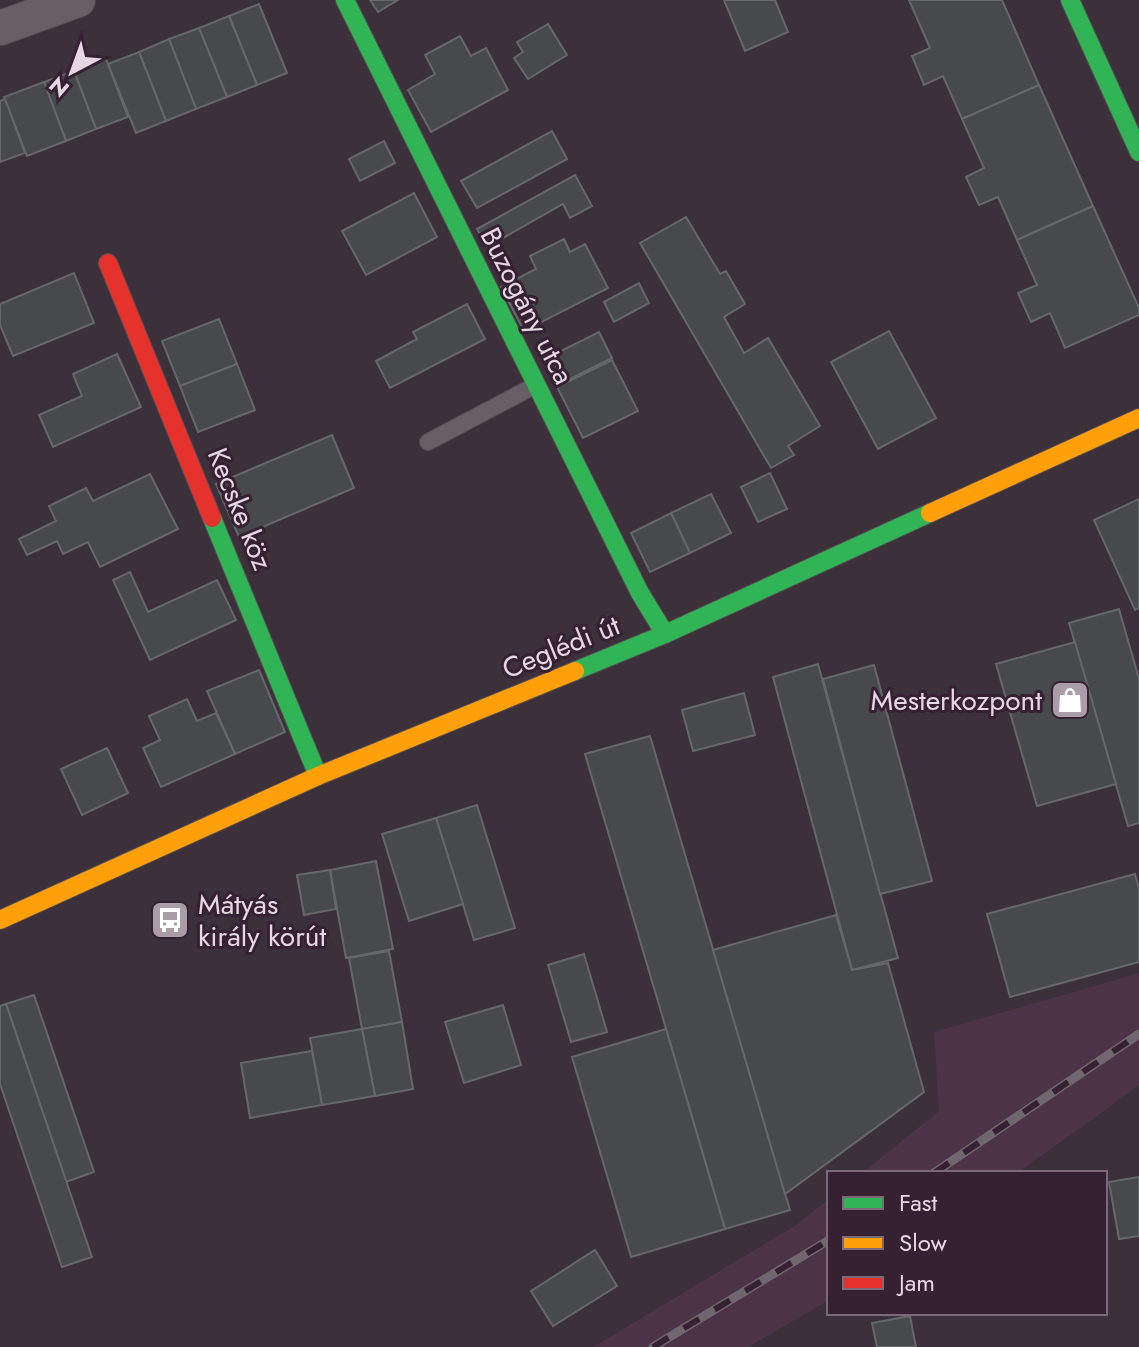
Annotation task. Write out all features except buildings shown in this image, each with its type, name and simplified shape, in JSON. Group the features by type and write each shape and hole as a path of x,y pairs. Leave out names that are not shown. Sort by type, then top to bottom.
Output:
{"street":[{"path":"0,28 78,0"},
{"name":"Buzogány utca","path":"345,0 535,385 640,593 665,634"},
{"path":"1070,0 1139,152"},
{"name":"Kecske köz","path":"108,263 318,776"},
{"name":"Ceglédi út","path":"0,920 318,776 665,634 1139,418"}],"lane":[{"path":"428,442 535,385"}],"shaded area":[{"path":"1139,973 1139,1085 1020,1171 864,1171 939,1111 934,1032"},
{"path":"827,1201 827,1301 748,1347 593,1347 796,1225"}],"railway":[{"path":"937,1171 1139,1034"},
{"path":"653,1347 827,1241"}],"traffic: fast":[{"path":"345,0 640,593 665,634"},
{"path":"1070,0 1139,152"},
{"path":"575,671 665,634 930,513"},
{"path":"212,518 318,776"}],"traffic: slow":[{"path":"930,513 1139,418"},
{"path":"0,920 318,776 575,671"}],"traffic: jam":[{"path":"108,263 212,518"}],"place":[{"name":"Mesterkozpont","path":"1070,700"},
{"name":"Mátyás király körút","path":"170,920"}]}
